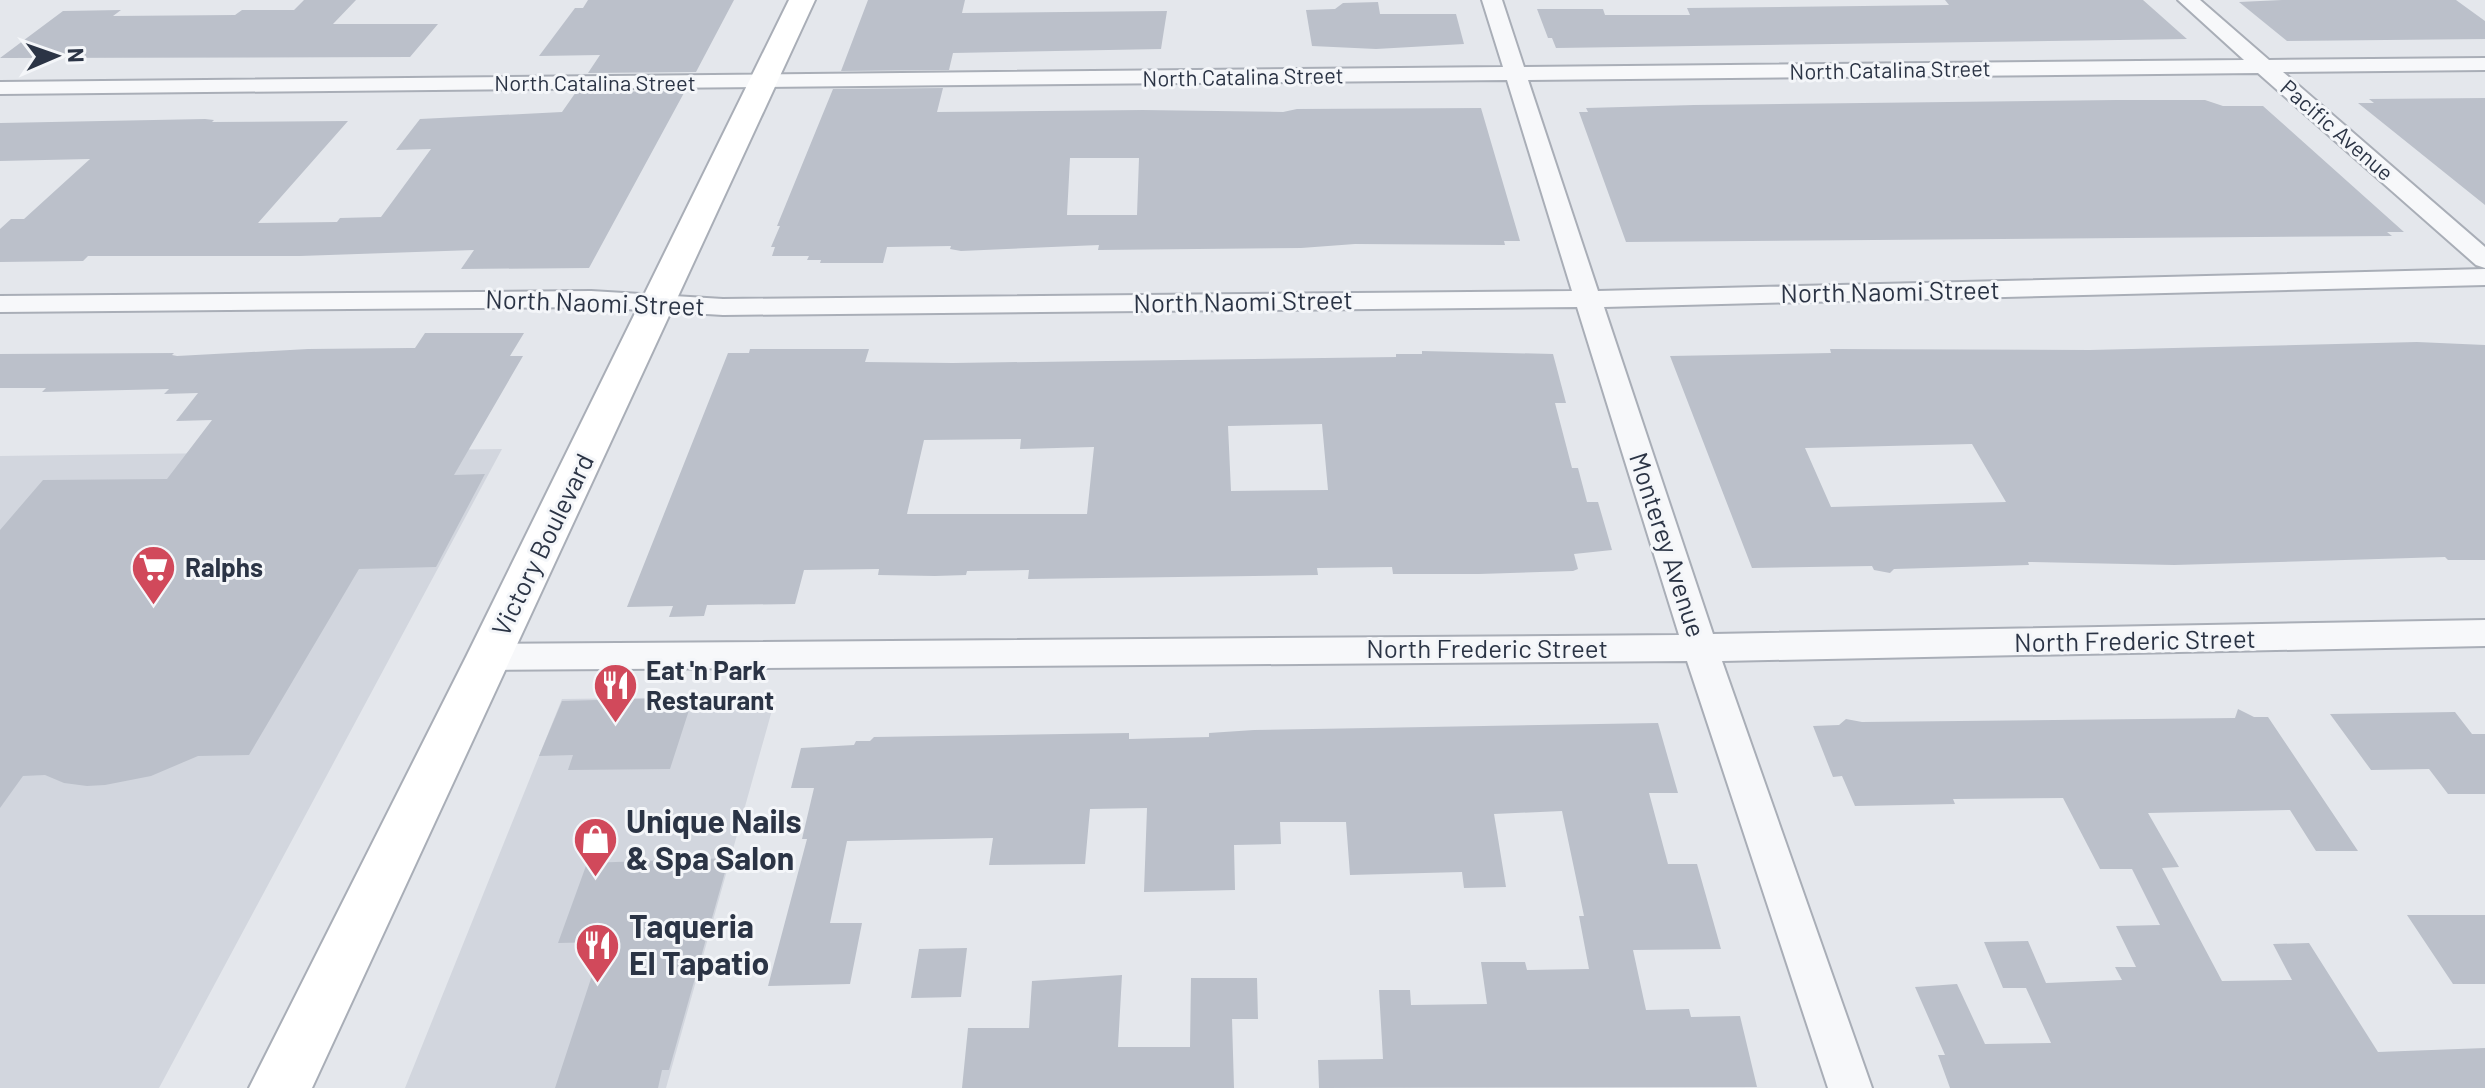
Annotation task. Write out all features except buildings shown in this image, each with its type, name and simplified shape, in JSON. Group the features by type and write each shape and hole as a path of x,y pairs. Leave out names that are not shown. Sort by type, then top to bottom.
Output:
{"main road":[{"name":"Victory Boulevard","path":"280,1088 659,305 802,0"}],"street":[{"name":"Monterey Avenue","path":"1492,0 1700,648 1850,1088"},
{"name":"Pacific Avenue","path":"2188,0 2485,260"},
{"name":"North Catalina Street","path":"0,88 2485,64"},
{"name":"North Naomi Street","path":"0,304 591,299 659,305 914,306 1588,299 2485,277"},
{"name":"North Frederic Street","path":"490,657 1700,648 2485,633"}],"shaded area":[{"path":"502,449 159,1088 0,1088 0,456"},
{"path":"776,696 666,1088 405,1088 562,699"}],"place":[{"name":"Ralphs","path":"154,607"},
{"name":"Eat 'n Park Restaurant","path":"615,725"},
{"name":"Unique Nails & Spa Salon","path":"595,879"},
{"name":"Taqueria El Tapatio","path":"598,984"}]}
